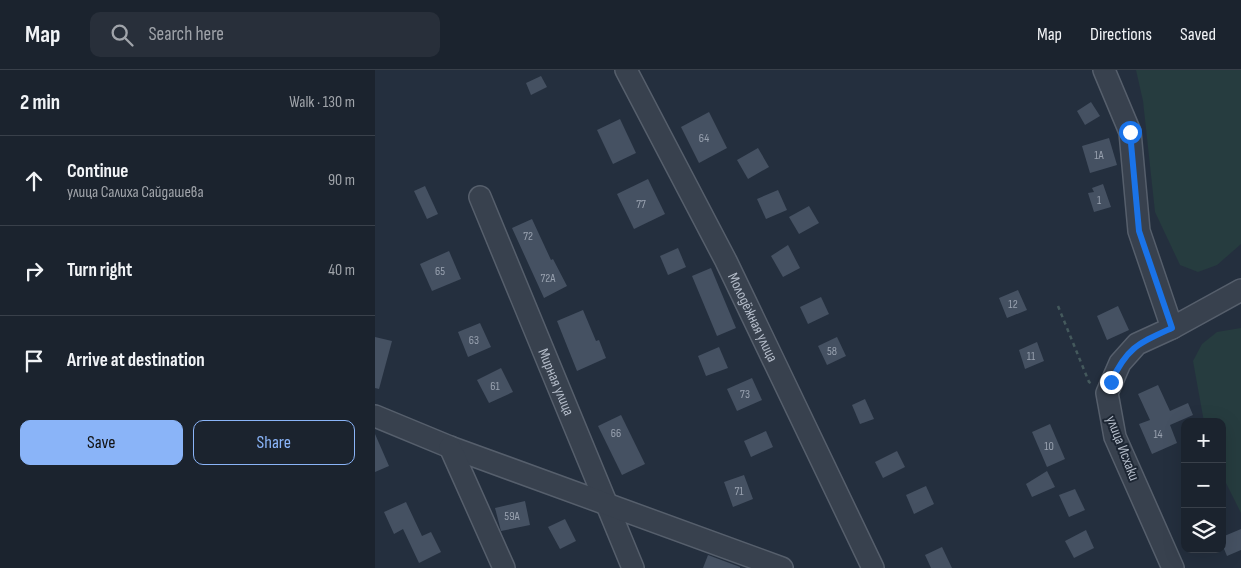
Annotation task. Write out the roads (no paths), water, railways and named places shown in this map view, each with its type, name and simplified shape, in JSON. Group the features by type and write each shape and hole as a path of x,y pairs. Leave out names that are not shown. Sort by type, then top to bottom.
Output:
{"street":[{"name":"Молодёжная улица","path":"626,70 726,261 873,568"},
{"path":"1104,70 1130,132 1139,231 1172,328 1241,290"},
{"name":"Мирная улица","path":"479,197 633,568"},
{"name":"улица Исхаки","path":"1172,328 1137,344 1120,363 1107,393 1115,437 1173,568"},
{"path":"375,416 450,447 782,568"},
{"path":"450,447 504,568"}]}
